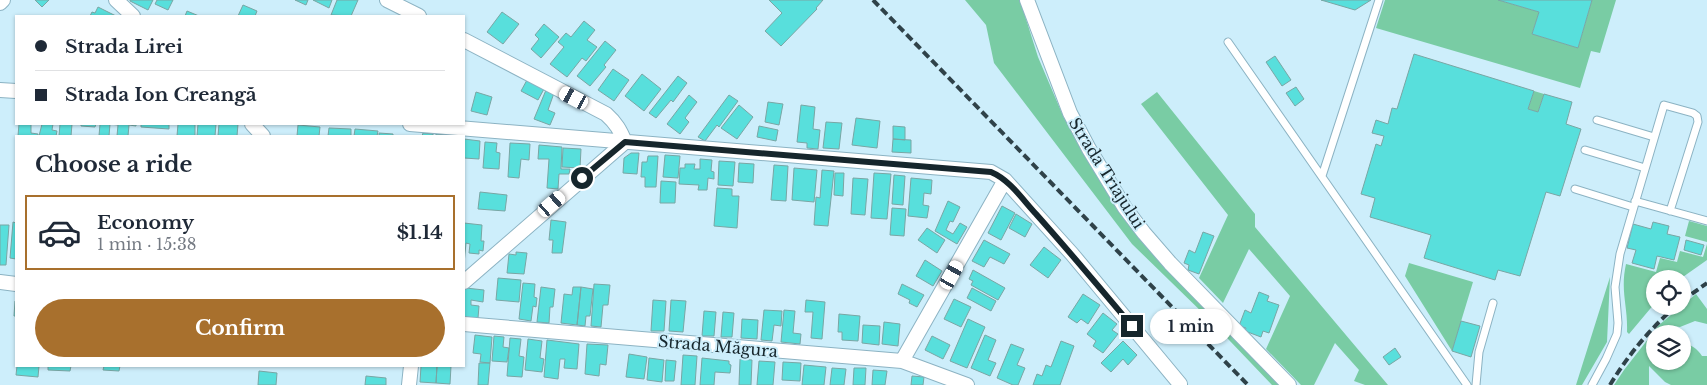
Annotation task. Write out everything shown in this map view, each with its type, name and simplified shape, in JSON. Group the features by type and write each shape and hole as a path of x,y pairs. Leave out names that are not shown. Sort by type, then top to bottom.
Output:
{"street":[{"path":"0,3 3,0"},
{"path":"116,0 132,15"},
{"path":"388,0 416,15"},
{"name":"Strada Triajului","path":"1027,0 1070,113 1125,208 1170,263 1290,385"},
{"path":"465,41 606,114 620,130 625,142"},
{"path":"0,90 15,91"},
{"path":"253,125 262,135"},
{"path":"422,125 984,172 998,175 1005,180 1072,254 1180,384"},
{"path":"465,281 625,142"},
{"path":"902,361 1005,180"},
{"path":"0,282 15,284"},
{"name":"Strada Măgura","path":"465,324 902,361 967,385"},
{"path":"410,385 411,367"}],"lane":[{"path":"1322,176 1379,0"},
{"path":"1228,42 1467,385"},
{"path":"1592,385 1617,334 1618,322 1615,299 1616,276 1620,254 1664,106 1693,113 1697,116 1698,122 1670,211"},
{"path":"1597,120 1654,137"},
{"path":"1585,150 1645,168"},
{"path":"1575,189 1707,221"},
{"path":"1476,385 1479,352 1493,303"}],"green space":[{"path":"965,0 1020,0 1038,57 1064,118 1142,242 1281,385 1272,385 1208,318 1132,244 994,63 986,25"},
{"path":"1385,0 1498,0 1539,12 1532,34 1578,48 1592,0 1616,0 1600,53 1591,51 1580,88 1376,28"},
{"path":"1534,91 1544,94 1538,112 1528,109"},
{"path":"1157,92 1255,214 1255,227 1388,385 1365,385 1354,381 1359,370 1335,343 1314,385 1301,385 1266,349 1290,296 1249,249 1223,303 1199,278 1228,215 1141,104"},
{"path":"1689,221 1707,226 1707,242 1685,236"},
{"path":"1707,244 1707,260 1691,271 1657,270 1660,258 1677,262 1680,251 1703,257"},
{"path":"1409,263 1473,282 1452,351 1405,276"},
{"path":"1626,264 1648,270 1646,270 1646,314 1629,334 1627,332 1624,291"},
{"path":"1610,277 1607,342 1582,385 1576,385"},
{"path":"1696,294 1707,309 1707,324 1695,321 1685,325 1659,325 1671,315 1691,315 1691,298"},
{"path":"1646,342 1646,370 1649,370 1649,385 1614,385"},
{"path":"1691,346 1702,356 1707,356 1707,385 1671,385 1665,382 1653,370 1691,370"}],"building":[{"path":"35,0 49,0 42,7"},
{"path":"130,0 153,0 148,10"},
{"path":"157,0 173,0 168,10 155,4"},
{"path":"295,0 308,0 306,5"},
{"path":"313,0 332,0 329,8"},
{"path":"337,0 358,0 351,15 331,15"},
{"path":"769,0 823,0 817,9 781,46 765,31 782,13"},
{"path":"1321,0 1371,0 1355,10"},
{"path":"1498,0 1592,0 1578,48 1532,34 1539,12"},
{"path":"243,5 257,11 255,15 238,15"},
{"path":"98,7 114,15 90,15 92,12 95,13"},
{"path":"187,11 197,15 185,15"},
{"path":"502,12 519,24 503,44 487,32"},
{"path":"584,21 595,30 587,40 597,47 586,61 582,58 567,77 550,64 564,47 558,42 566,33 571,37"},
{"path":"544,24 559,37 541,58 531,49 539,39 535,35"},
{"path":"605,41 616,50 604,65 606,67 590,86 577,76"},
{"path":"1414,54 1534,91 1528,109 1538,112 1544,94 1572,102 1566,124 1581,129 1560,196 1546,192 1520,276 1498,270 1495,280 1424,258 1431,235 1370,217 1375,198 1361,194 1376,144 1381,146 1384,136 1372,133 1376,120 1388,124 1392,108 1397,109"},
{"path":"1275,56 1291,80 1282,86 1266,62"},
{"path":"613,69 629,80 614,101 598,90"},
{"path":"642,74 661,89 644,111 625,96"},
{"path":"678,76 687,83 673,102 671,100 656,118 649,113"},
{"path":"527,80 544,89 538,100 521,91"},
{"path":"1296,87 1304,99 1295,106 1286,93"},
{"path":"546,90 554,93 548,110 555,113 550,125 534,119"},
{"path":"476,92 492,97 487,115 471,111"},
{"path":"689,95 697,102 685,118 689,122 680,134 667,124"},
{"path":"729,95 738,101 719,127 717,125 705,141 698,137"},
{"path":"768,102 783,104 779,125 765,122"},
{"path":"739,105 753,117 737,139 721,128"},
{"path":"801,105 815,107 813,129 820,130 818,149 807,148 807,143 797,142"},
{"path":"856,118 880,121 877,148 852,145"},
{"path":"826,122 842,123 839,149 823,148"},
{"path":"19,125 31,125 31,133 38,134 38,135 18,135"},
{"path":"42,125 53,125 52,130 57,131 56,135 39,135"},
{"path":"60,125 72,125 71,135 59,135"},
{"path":"81,125 96,125 95,127"},
{"path":"100,125 110,125 109,135 99,135"},
{"path":"118,125 129,125 128,135 117,135"},
{"path":"141,125 169,125 169,129 141,127"},
{"path":"178,125 195,125 195,135 177,135"},
{"path":"198,125 216,125 215,135 197,135"},
{"path":"219,125 238,125 237,135 218,135"},
{"path":"298,125 320,127 319,135 297,135"},
{"path":"759,126 778,130 776,141 757,137"},
{"path":"893,126 905,127 905,140 893,139"},
{"path":"329,128 351,129 351,135 328,135"},
{"path":"355,129 378,131 377,135 354,135"},
{"path":"379,133 393,134 393,135 379,135"},
{"path":"423,133 433,134 433,135 422,135"},
{"path":"465,139 480,141 479,159 465,158"},
{"path":"893,139 911,140 911,153 892,152"},
{"path":"485,142 497,143 496,152 500,153 499,169 483,168"},
{"path":"510,143 530,144 529,160 521,159 519,178 508,177"},
{"path":"539,145 562,147 561,169 570,169 569,174 559,174 558,189 547,188 549,159 538,159"},
{"path":"563,148 581,149 580,168 562,167"},
{"path":"631,153 639,153 637,174 623,173 624,158"},
{"path":"665,155 680,156 678,178 663,177"},
{"path":"648,156 658,156 656,187 645,187 645,177 641,177 642,162 647,162"},
{"path":"700,159 712,160 711,171 714,172 714,179 708,178 707,190 698,190 699,185 679,184 680,168 685,168 685,164 695,164 694,169 700,169"},
{"path":"719,161 735,162 733,186 718,185"},
{"path":"739,163 754,164 753,183 738,182"},
{"path":"774,165 788,166 786,201 771,200"},
{"path":"794,168 817,170 814,202 792,200"},
{"path":"822,170 834,171 828,226 814,225 816,197 820,198"},
{"path":"835,173 844,173 843,196 834,195"},
{"path":"874,173 891,174 887,219 871,218"},
{"path":"894,175 905,176 903,205 892,204"},
{"path":"853,178 868,179 865,215 851,214"},
{"path":"911,178 932,180 931,194 924,193 923,205 929,206 927,218 908,216"},
{"path":"661,181 676,182 675,203 660,203"},
{"path":"717,188 732,189 732,196 739,196 737,228 714,226"},
{"path":"480,192 507,195 505,211 478,209"},
{"path":"948,201 960,207 953,222 950,221 946,230 953,234 960,223 967,227 957,244 935,231"},
{"path":"1002,206 1015,213 1001,240 988,233"},
{"path":"892,208 906,209 904,236 890,235"},
{"path":"1016,214 1032,224 1025,237 1009,228"},
{"path":"551,220 566,222 562,253 552,253 553,240 549,240"},
{"path":"13,222 15,223 15,259 10,258"},
{"path":"1653,222 1669,226 1667,234 1680,237 1674,260 1657,256 1654,269 1632,263 1636,250 1627,248 1633,224 1651,229"},
{"path":"465,223 482,225 481,241 484,241 483,251 479,250 479,254 469,253 470,244 466,243 465,254"},
{"path":"0,225 9,225 6,265 0,265"},
{"path":"927,228 945,240 937,253 918,240"},
{"path":"1203,232 1214,236 1199,274 1188,270 1189,265 1184,263 1189,250 1195,253"},
{"path":"984,240 1010,254 1004,264 990,257 984,267 972,261"},
{"path":"1686,240 1704,245 1701,255 1684,250"},
{"path":"1044,247 1061,260 1048,278 1030,265"},
{"path":"516,252 527,253 524,274 507,273 509,254 516,255"},
{"path":"925,260 942,271 933,286 916,276"},
{"path":"973,270 1005,288 998,300 971,285 973,281 969,279"},
{"path":"498,278 521,280 519,302 496,300"},
{"path":"523,283 535,284 534,297 537,298 536,307 533,306 531,321 519,319"},
{"path":"594,284 610,285 608,305 603,305 601,327 591,326"},
{"path":"902,284 924,295 917,307 909,303 910,300 898,294"},
{"path":"541,287 555,289 553,307 550,307 549,323 537,322"},
{"path":"573,287 581,287 577,325 561,323 564,294 572,295"},
{"path":"581,287 593,289 590,316 586,316 585,326 577,325"},
{"path":"972,288 996,301 991,311 967,298"},
{"path":"465,289 484,290 483,302 471,300 471,305 479,306 478,318 465,317"},
{"path":"1259,292 1269,296 1267,301 1279,305 1269,333 1263,331 1261,337 1245,331 1246,328 1239,326 1245,310 1251,313"},
{"path":"1083,294 1100,305 1088,324 1081,319 1077,323 1068,317"},
{"path":"954,299 971,307 961,327 944,319"},
{"path":"653,300 666,301 664,331 651,331"},
{"path":"671,300 686,301 683,332 669,331"},
{"path":"806,300 825,302 822,339 811,338 813,312 805,312"},
{"path":"764,310 782,311 781,326 774,325 772,341 761,340"},
{"path":"784,310 795,311 793,333 801,334 800,344 781,342"},
{"path":"704,311 716,312 714,336 702,336"},
{"path":"723,312 734,313 732,337 721,337"},
{"path":"1103,313 1117,324 1112,330 1118,334 1103,353 1093,346 1096,341 1087,334"},
{"path":"839,314 860,316 858,341 842,340 842,332 838,332"},
{"path":"742,319 758,320 757,339 741,338"},
{"path":"968,319 985,327 967,368 950,361"},
{"path":"1461,321 1480,326 1471,357 1452,351"},
{"path":"884,322 900,324 898,346 882,344"},
{"path":"863,325 880,326 879,345 862,343"},
{"path":"475,335 492,337 490,363 480,362 481,354 473,353"},
{"path":"985,335 996,340 988,360 996,363 990,376 971,368"},
{"path":"494,336 504,337 503,347 509,348 507,362 492,361"},
{"path":"932,336 950,345 943,359 925,350"},
{"path":"510,338 521,339 519,356 524,357 522,377 507,376"},
{"path":"528,339 542,341 540,358 544,359 542,372 525,370"},
{"path":"547,340 579,344 577,369 564,368 565,359 560,359 558,379 544,377"},
{"path":"1061,341 1074,346 1060,385 1033,385 1037,374 1042,376 1046,365 1051,367"},
{"path":"1123,341 1137,355 1128,365 1123,359 1111,372 1101,363"},
{"path":"587,344 608,345 606,365 600,364 599,376 585,374"},
{"path":"1011,344 1024,349 1017,365 1025,368 1018,385 1013,385 997,378"},
{"path":"1395,348 1401,357 1389,365 1383,357"},
{"path":"629,354 647,357 644,379 626,377"},
{"path":"683,355 697,356 695,385 681,385"},
{"path":"649,358 664,360 662,382 647,380"},
{"path":"702,358 729,361 731,365 730,373 715,372 714,385 700,385"},
{"path":"740,359 752,360 751,385 739,385"},
{"path":"666,360 676,361 674,381 665,381"},
{"path":"759,361 775,362 773,385 757,385"},
{"path":"783,362 801,363 800,381 782,380"},
{"path":"479,363 490,363 488,385 478,385"},
{"path":"804,365 826,367 824,385 802,385"},
{"path":"17,367 39,367 38,377 16,375"},
{"path":"48,367 71,367 70,371 48,370"},
{"path":"104,367 120,367 119,371 103,370"},
{"path":"421,367 437,367 436,383 420,382"},
{"path":"437,367 451,367 450,384 436,383"},
{"path":"832,368 846,369 844,385 830,385"},
{"path":"854,368 866,368 865,385 853,385"},
{"path":"873,370 887,371 885,385 872,385"},
{"path":"259,371 277,373 276,385 258,385"},
{"path":"366,376 386,378 386,385 365,385"},
{"path":"912,376 924,377 923,385 911,385"}],"railway":[{"path":"873,0 1248,385"},
{"path":"1691,295 1707,283"},
{"path":"1610,385 1640,343 1666,315"}],"route":[{"path":"582,178 625,142 991,172 998,175 1012,187 1072,254 1132,326"}]}
